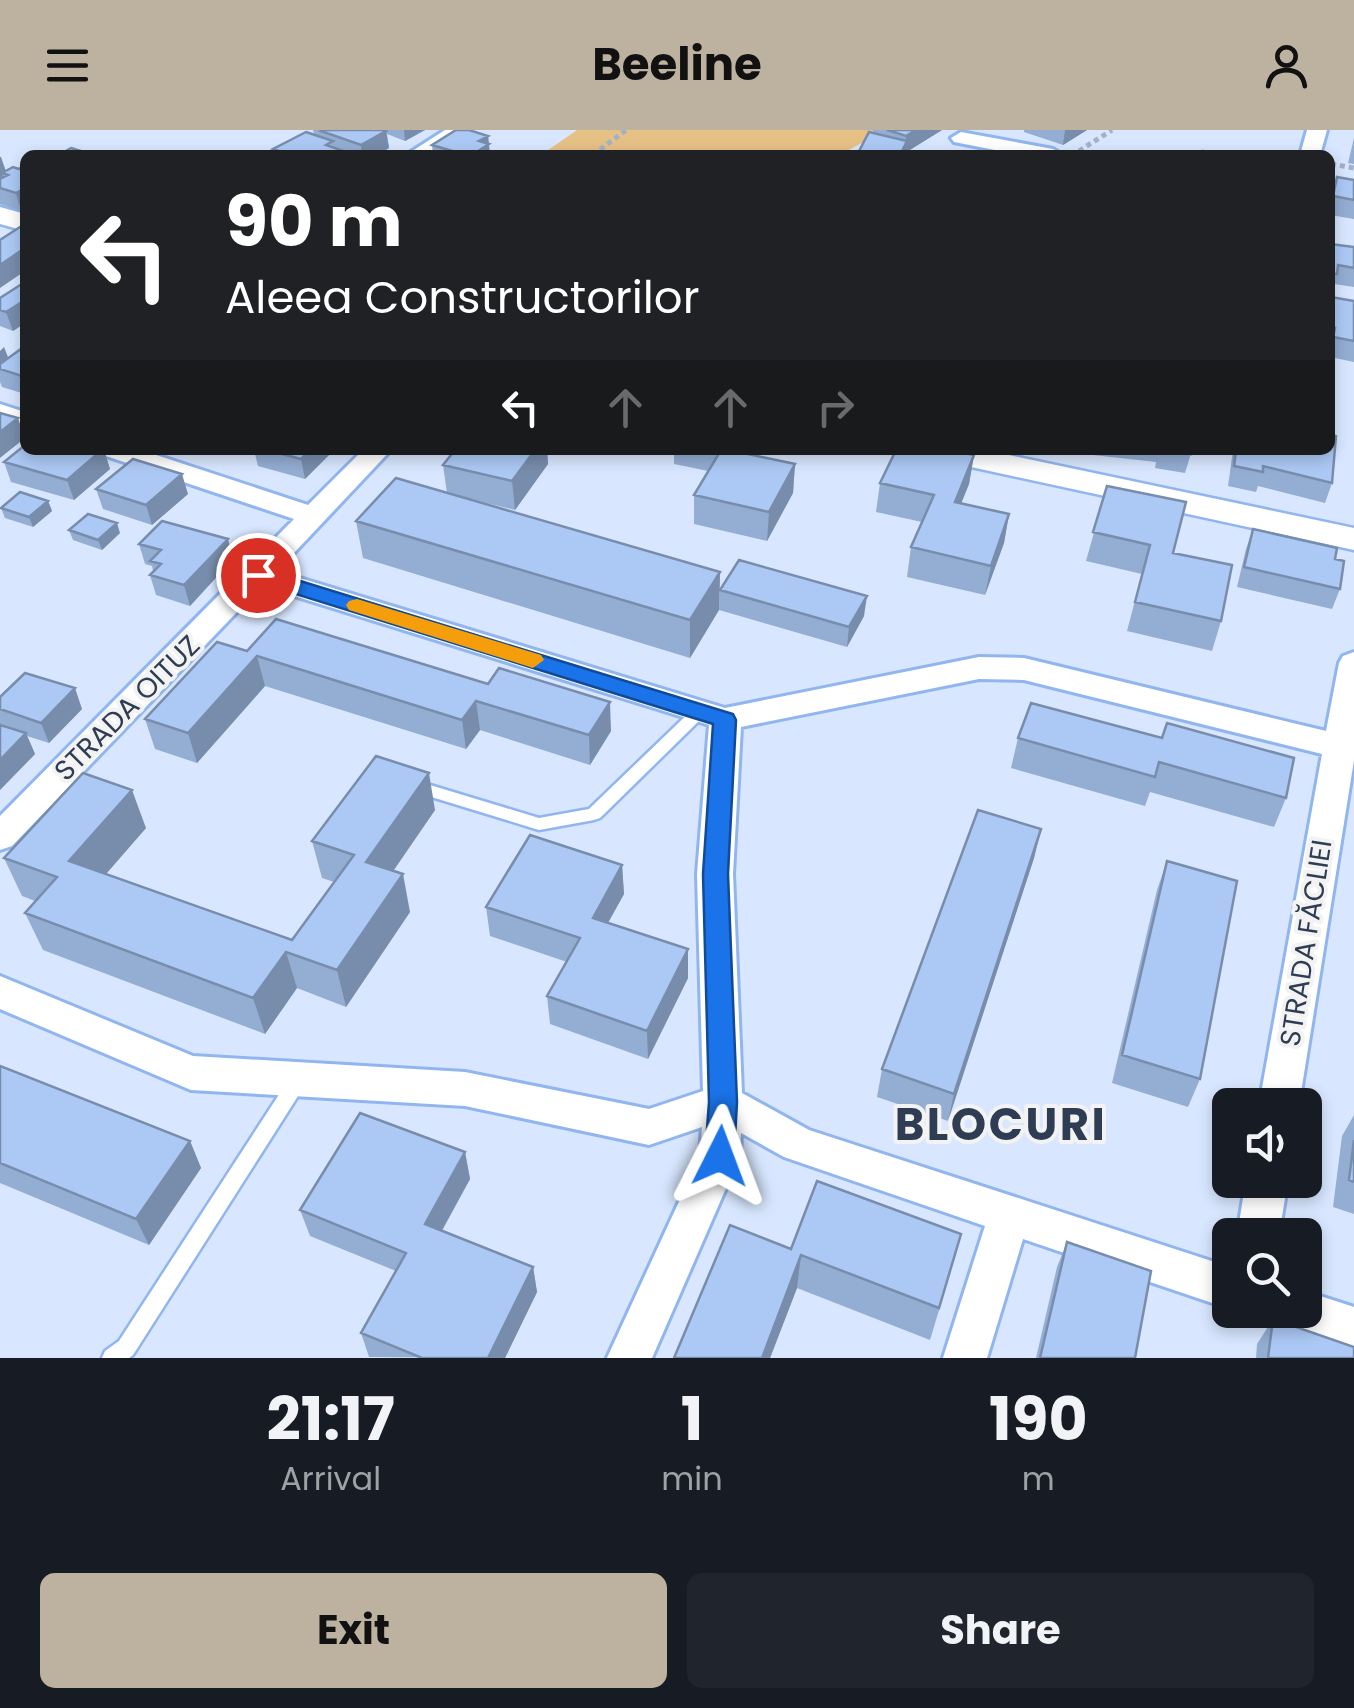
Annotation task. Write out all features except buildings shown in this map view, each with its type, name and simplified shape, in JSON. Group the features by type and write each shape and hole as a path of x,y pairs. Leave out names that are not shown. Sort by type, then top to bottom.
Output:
{"street":[{"path":"425,150 460,130"},
{"path":"945,150 968,134 1033,150"},
{"path":"130,455 312,516"},
{"name":"STRADA OITUZ","path":"0,836 373,455"},
{"path":"963,455 1354,538"},
{"path":"258,575 712,716 979,668 1024,669 1338,746"},
{"name":"STRADA FĂCLIEI","path":"1282,1088 1354,663"},
{"path":"630,1358 720,1156 723,1102 712,716"},
{"path":"0,992 191,1073 465,1089 650,1127 723,1102 798,1144 1212,1282"},
{"path":"965,1358 1010,1214"},
{"path":"1322,1318 1354,1329"}],"lane":[{"path":"430,791 539,824 594,814 712,716"},
{"path":"112,1358 126,1348 299,1080"}],"path":[{"path":"600,150 626,130"},
{"path":"1080,150 1112,130"}],"shaded area":[{"path":"577,130 885,130 849,150 548,150"}],"slow traffic":[{"path":"357,605 533,660"}],"district":[{"name":"BLOCURI","path":"1001,1124"}],"route":[{"path":"258,575 725,720 715,874 723,1102 720,1156"}]}
